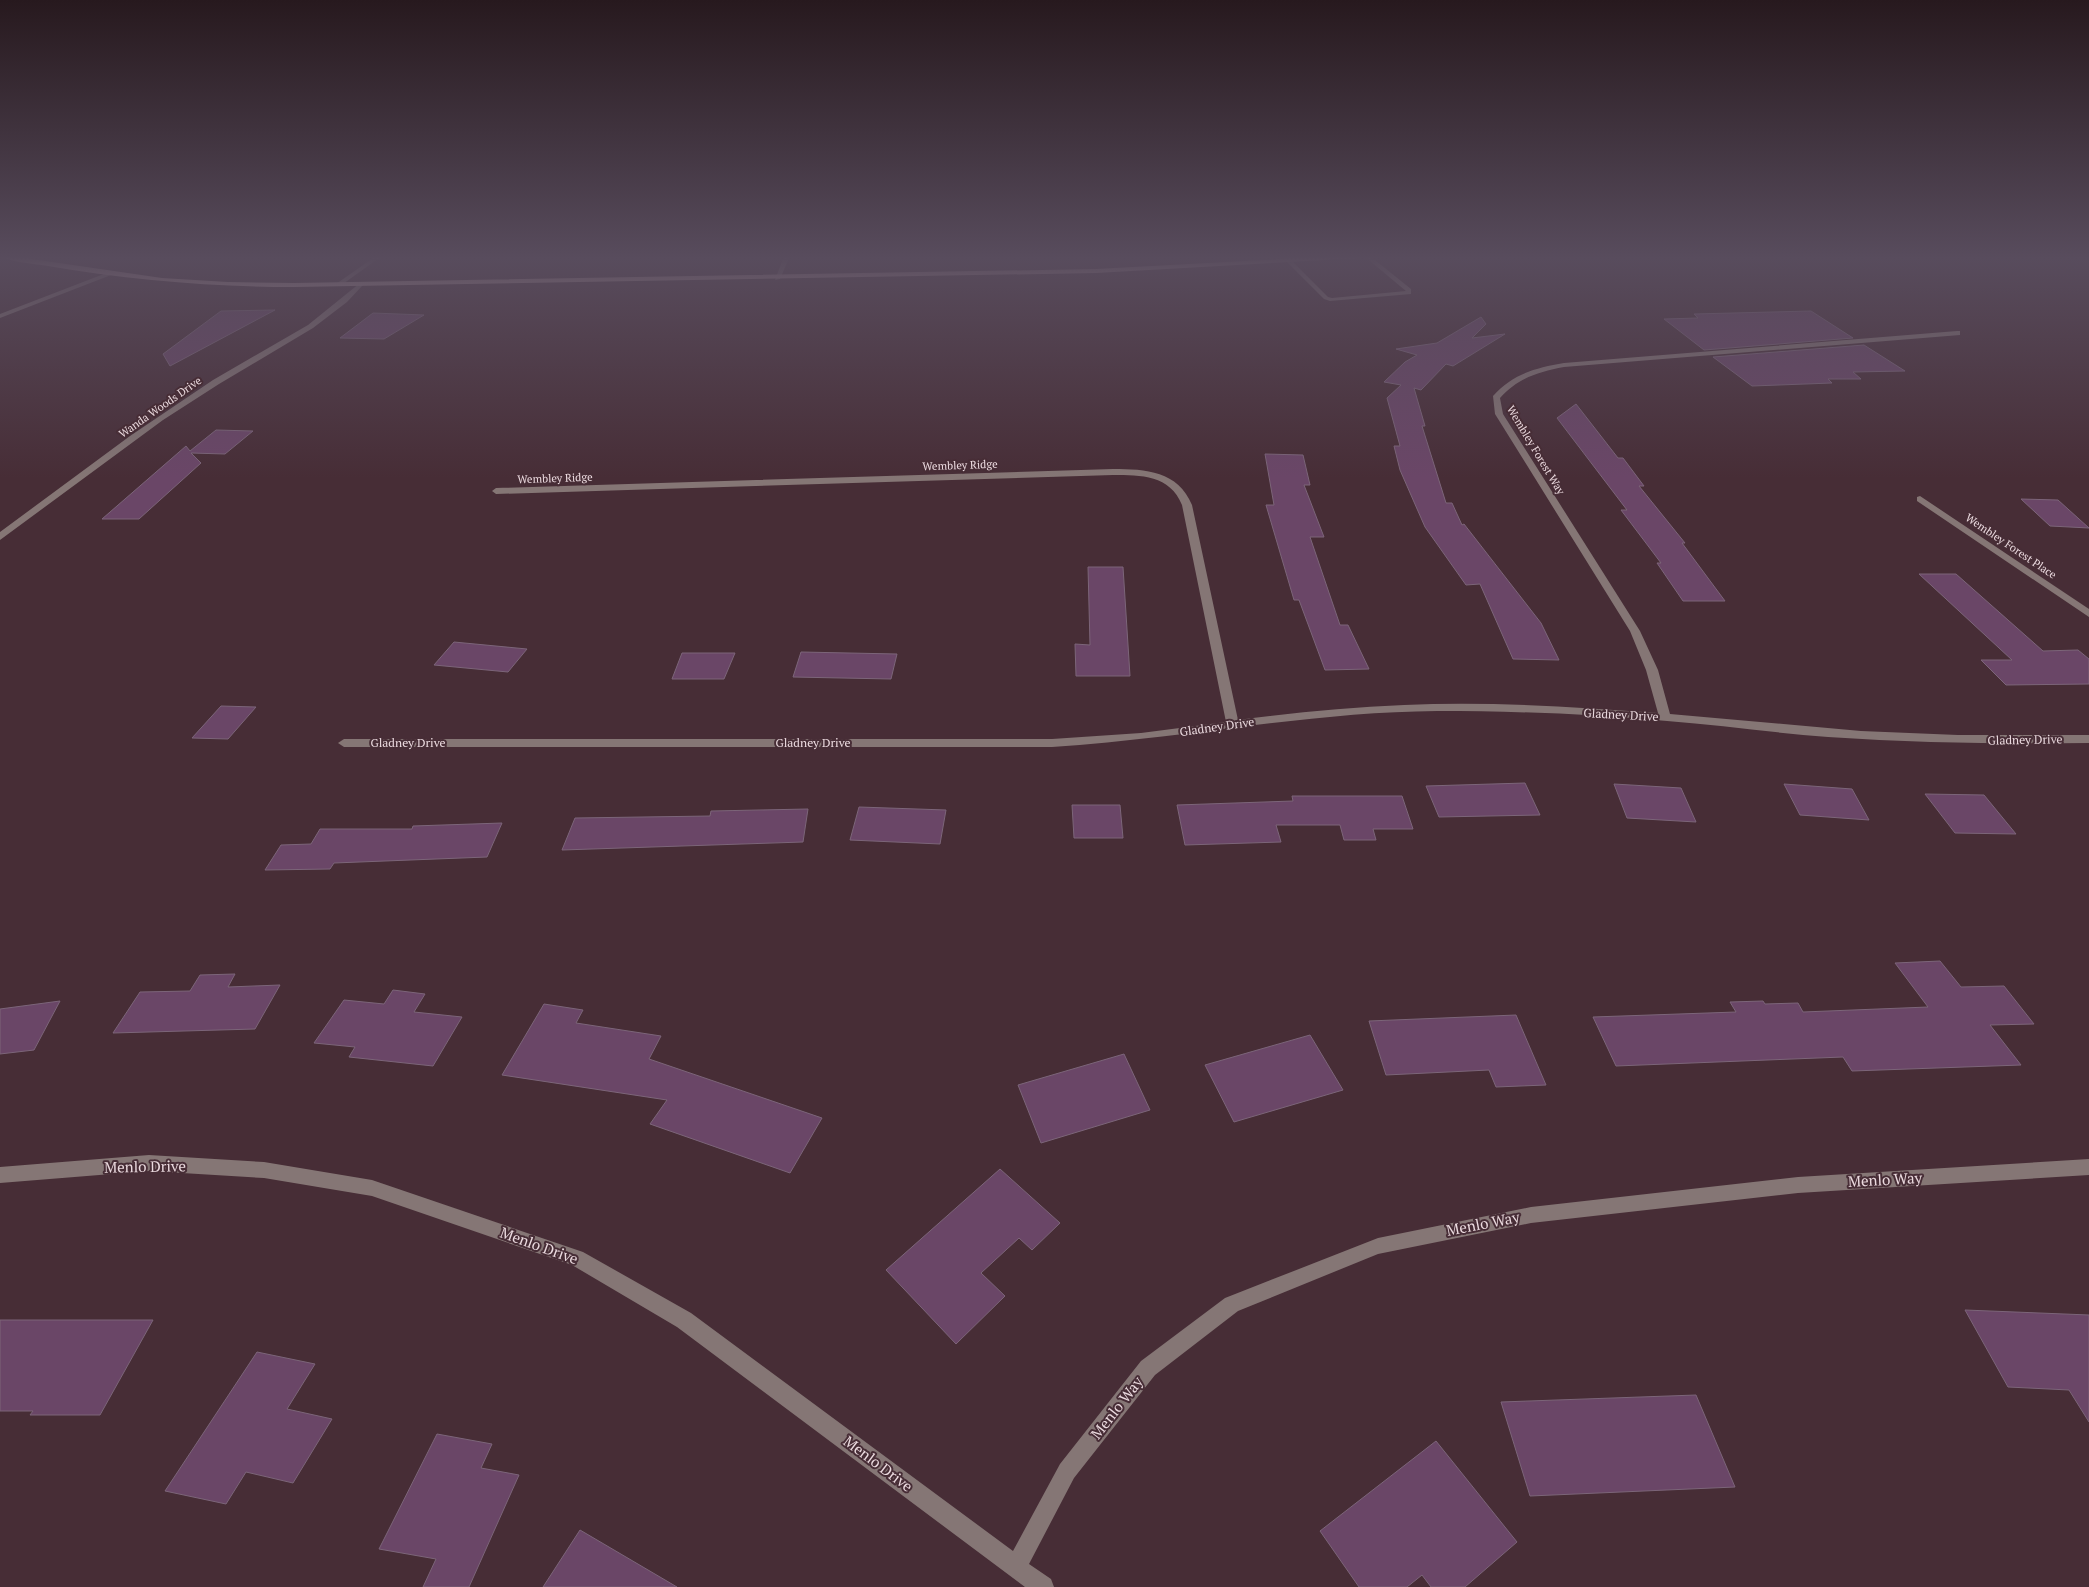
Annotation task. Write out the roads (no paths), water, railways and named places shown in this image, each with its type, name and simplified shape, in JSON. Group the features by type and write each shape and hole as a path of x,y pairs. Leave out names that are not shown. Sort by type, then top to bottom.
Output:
{"street":[{"name":"Wanda Woods Drive","path":"0,537 64,486 216,382 305,330"},
{"name":"Wembley Forest Way","path":"1666,717 1652,670 1635,631 1499,414 1496,398 1510,382 1532,371 1564,365 1956,333"},
{"name":"Wembley Ridge","path":"496,491 1101,472 1129,472 1162,478 1178,489 1187,505 1232,724"},
{"name":"Wembley Forest Place","path":"1920,499 2089,614"},
{"name":"Gladney Drive","path":"344,744 1052,743 1110,741 1321,712 1406,708 1505,709 1666,717 1827,732 1971,740 2089,739"},
{"name":"Menlo Drive","path":"0,1175 148,1163 264,1170 372,1188 577,1258 684,1320 1043,1587"},
{"name":"Menlo Way","path":"1016,1567 1067,1471 1148,1368 1232,1304 1378,1246 1531,1215 1769,1188 2089,1167"}]}
